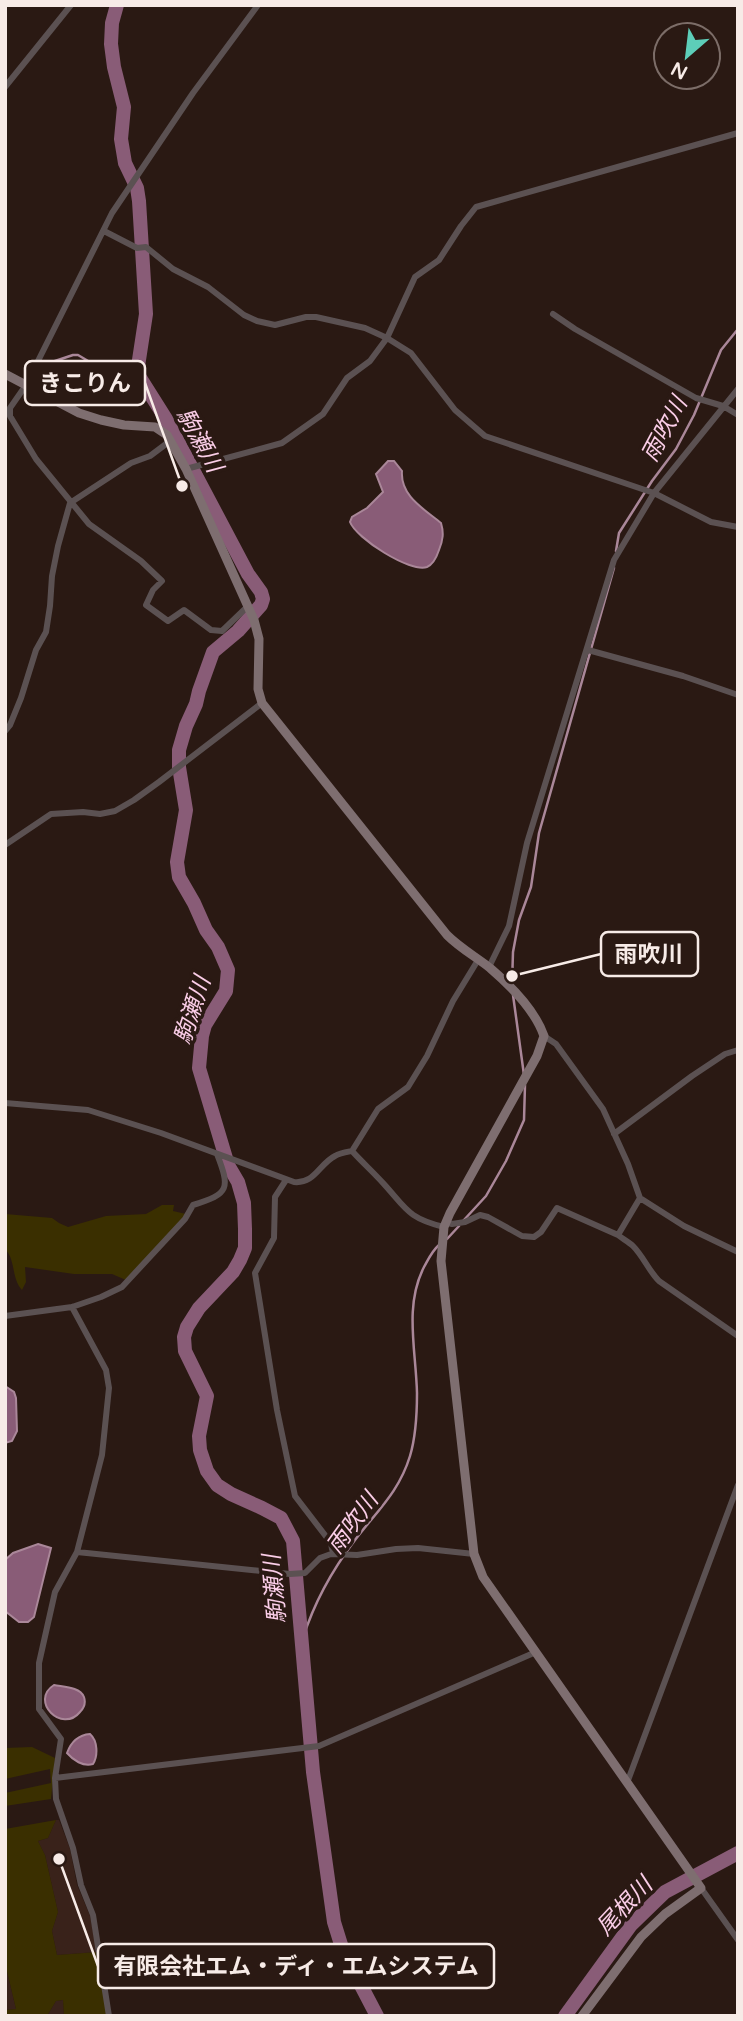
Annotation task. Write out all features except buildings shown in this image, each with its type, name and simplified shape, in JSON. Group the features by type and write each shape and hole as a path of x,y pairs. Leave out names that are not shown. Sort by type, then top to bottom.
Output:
{"street":[{"path":"5,87 71,5"},
{"path":"248,608 222,631 211,630 184,610 168,621 146,605 153,590 162,581 141,561 89,524 36,459 8,408 26,385 112,213 193,93 258,5"},
{"path":"186,469 282,443 323,414 347,378 370,361 387,338 415,276 439,260 476,207 738,133"},
{"path":"104,231 142,247 173,270 208,287 244,316 257,321 275,325 316,317 365,327 387,338 411,353 455,410 485,436 654,493 712,522 738,527"},
{"path":"553,314 696,398 723,406 738,415"},
{"path":"5,374 79,413 124,425 155,427 163,431 186,469 254,620 259,639 258,689 262,703 447,935 489,967 516,994 534,1015 544,1036 556,1044 574,1066 603,1108 640,1198 684,1226 738,1252"},
{"path":"489,967 509,926 527,843 614,560 654,493 738,389"},
{"path":"5,731 18,707 36,650 46,632 51,606 52,576 71,503 170,441"},
{"path":"588,650 683,676 738,695"},
{"path":"5,845 51,814 100,814 115,811 134,800 262,703"},
{"path":"5,1103 88,1110 161,1133 286,1180 302,1183 313,1177 334,1156 352,1151 378,1109 408,1087 427,1056 453,1001 478,960"},
{"path":"544,1036 531,1067 446,1226 440,1249 474,1555 484,1577 738,1940"},
{"path":"614,1134 703,1068 725,1054 738,1050"},
{"path":"352,1151 404,1208 423,1220 446,1226 480,1215 522,1236 534,1237 541,1232 556,1208 618,1235 636,1248 659,1282 738,1336"},
{"path":"5,1317 72,1307 122,1287 185,1219 193,1205 212,1199 222,1192 226,1181 219,1155"},
{"path":"286,1180 275,1197 274,1238 255,1273 277,1410 295,1496 331,1543 332,1549 342,1555"},
{"path":"618,1235 640,1198"},
{"path":"72,1307 106,1370 110,1388 102,1455 77,1552 55,1592 39,1663 39,1709 61,1739 55,1778 56,1800 73,1848 81,1885 93,1915 109,2016"},
{"path":"627,1783 738,1485"},
{"path":"77,1552 290,1574 305,1573 320,1558 331,1554 358,1555 418,1548 474,1555"},
{"path":"55,1778 319,1746 536,1652"},
{"path":"582,2016 641,1937 699,1884"}],"shaded area":[{"path":"388,461 394,461 402,471 405,488 414,501 441,523 442,540 435,560 427,567 409,565 384,553 362,537 350,522 352,517 367,508 383,492 376,474"},
{"path":"162,1205 174,1205 173,1211 186,1214 126,1280 112,1274 74,1274 25,1267 26,1282 22,1290 16,1280 11,1258 5,1249 5,1214 52,1218 68,1227 106,1216 146,1214"},
{"path":"5,1386 14,1392 16,1398 17,1431 12,1441 5,1443"},
{"path":"38,1544 51,1548 34,1617 28,1622 19,1622 5,1611 5,1560 13,1553"},
{"path":"54,1685 75,1689 84,1697 84,1707 73,1718 57,1717 46,1706 47,1692"},
{"path":"90,1734 96,1744 96,1757 93,1764 86,1765 67,1753 76,1740"},
{"path":"32,1747 55,1758 51,1799 5,1806 5,1793 51,1783 50,1769 5,1779 5,1748"},
{"path":"56,1820 59,1820 70,1849 77,1885 90,1916 97,1952 57,1955 52,1931 58,1912 45,1855 38,1841 48,1838"},
{"path":"56,1820 48,1838 38,1841 45,1855 58,1912 52,1931 57,1955 97,1952 107,2016 64,2016 63,2000 56,2001 47,2016 5,2016 5,2010 16,2009 5,1963 5,1829"},
{"path":"5,1963 16,2009 5,2010"},
{"path":"63,2000 64,2016 47,2016 56,2001"}],"waterway":[{"name":"駒瀬川","path":"117,5 112,23 111,44 124,107 121,139 125,163 137,188 139,201 146,314 137,373 166,419 263,599 261,605 238,631 213,652 179,750 186,810 177,862 179,877 228,970 226,991 205,1025 199,1068 228,1165 238,1182 244,1203 245,1229 245,1248 240,1260 233,1272 199,1308 187,1327 184,1337 185,1351 207,1396 199,1436 200,1450 207,1471 217,1485 231,1494 281,1518 293,1541 313,1772 334,1922 343,1951 377,2016"},
{"name":"雨吹川","path":"616,551 619,533 676,449 694,415 721,350 738,329"},
{"path":"34,379 43,365 73,355 78,355 110,374 137,373"},
{"name":"雨吹川","path":"512,984 513,952 519,920 531,887 539,833 614,568"},
{"name":"雨吹川","path":"513,995 524,1075"},
{"name":"雨吹川","path":"463,1221 486,1196 506,1161 524,1120 525,1085"},
{"name":"雨吹川","path":"447,1239 459,1226"},
{"name":"雨吹川","path":"303,1638 318,1599 339,1563 394,1491 410,1456 417,1408 414,1297 424,1267 439,1245"},
{"name":"尾根川","path":"565,2016 631,1925 665,1892 738,1853"}],"place":[{"name":"きこりん","path":"182,486"},
{"name":"雨吹川","path":"512,976"},
{"name":"有限会社エム・ディ・エムシステム","path":"59,1859"}]}
